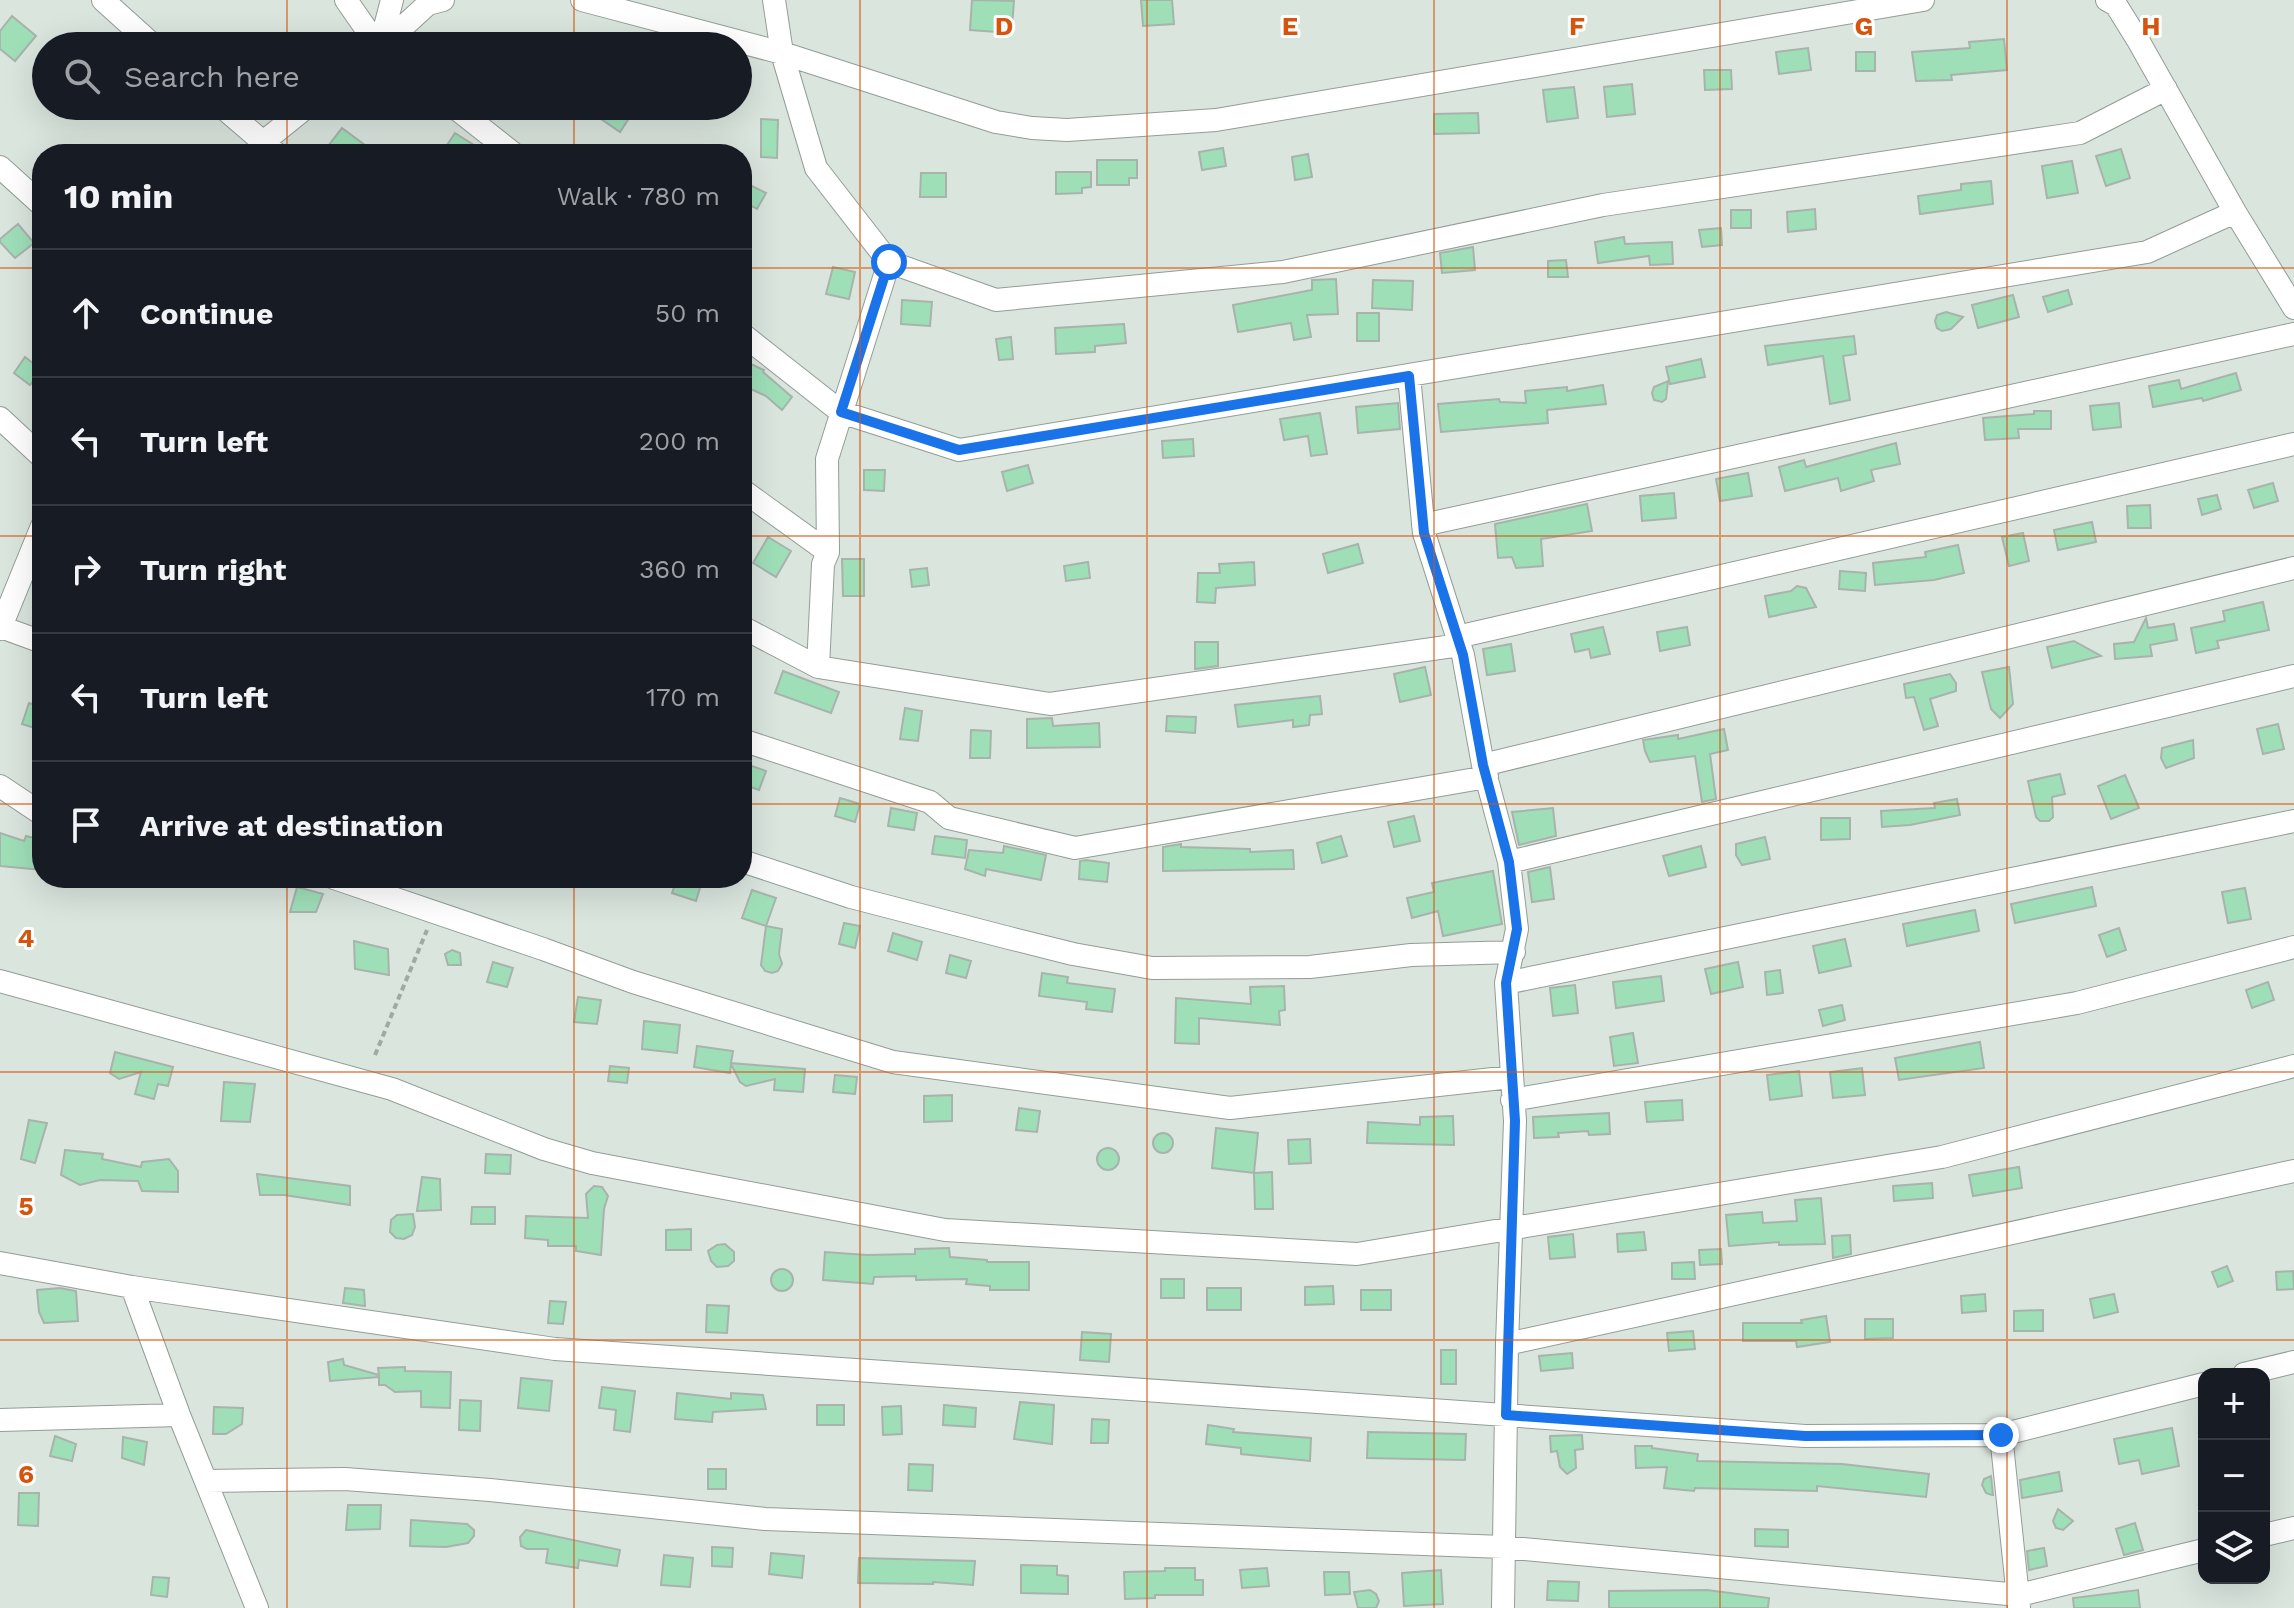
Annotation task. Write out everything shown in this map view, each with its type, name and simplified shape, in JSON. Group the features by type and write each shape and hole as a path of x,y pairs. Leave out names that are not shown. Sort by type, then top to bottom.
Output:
{"street":[{"path":"103,0 138,32"},
{"path":"346,0 370,32"},
{"path":"384,32 392,0"},
{"path":"396,32 428,4 443,0"},
{"path":"582,0 703,32"},
{"path":"774,0 782,53 816,168 889,262 996,300 1283,272 1603,205 2080,133 2166,89"},
{"path":"752,45 996,122 1067,130 1216,120 1923,0"},
{"path":"2113,2 2294,308"},
{"path":"235,120 259,144"},
{"path":"271,144 294,120"},
{"path":"471,120 501,144"},
{"path":"0,167 32,196"},
{"path":"752,342 841,412 959,450 2147,252 2235,212"},
{"path":"818,667 823,564 828,552 827,459 889,262"},
{"path":"1423,525 2294,334"},
{"path":"1409,376 1423,525 1458,641 1485,771 1509,862 1517,929 1506,983 1515,1121 1507,1344 1503,1608"},
{"path":"0,418 32,448"},
{"path":"752,632 818,667 1050,704 1458,641 2294,444"},
{"path":"752,497 828,552"},
{"path":"32,550 0,628 32,639"},
{"path":"752,743 930,802 949,818 1075,848 1485,771 2294,568"},
{"path":"1509,862 2294,676"},
{"path":"0,786 32,807"},
{"path":"1506,983 2294,821"},
{"path":"752,864 851,897 1009,938 1073,954 1152,968 1310,967 1411,955 1514,952"},
{"path":"363,888 633,982 893,1062 1230,1108 1511,1077"},
{"path":"1512,1100 2077,1003 2294,947"},
{"path":"0,981 392,1089 544,1149 592,1163 945,1230 1357,1254 1942,1157 2294,1066"},
{"path":"1507,1344 2294,1171"},
{"path":"0,1263 132,1287 555,1349 1805,1436 2001,1435 2198,1386"},
{"path":"132,1287 179,1415 257,1608"},
{"path":"2269,1368 2294,1362"},
{"path":"0,1420 179,1415"},
{"path":"2001,1435 2019,1602"},
{"path":"206,1481 345,1479 490,1490 765,1519 1503,1547 2019,1602 2198,1552"},
{"path":"2270,1534 2294,1528"}],"path":[{"path":"375,1055 427,930"}],"building":[{"path":"972,0 1014,1 1012,26 997,25 997,32 970,30"},
{"path":"1141,0 1172,0 1174,24 1143,26"},
{"path":"12,16 32,33 32,41 15,61 0,49 0,31"},
{"path":"2004,39 2007,70 1951,75 1952,80 1916,81 1912,52 1970,48 1969,42"},
{"path":"1808,48 1811,70 1779,74 1776,52"},
{"path":"1856,52 1875,52 1875,71 1856,71"},
{"path":"1704,70 1731,70 1732,89 1705,90"},
{"path":"1632,84 1635,114 1607,117 1604,87"},
{"path":"1574,87 1578,118 1547,122 1543,90"},
{"path":"1478,113 1479,133 1434,134 1434,114"},
{"path":"761,119 778,120 777,158 761,157"},
{"path":"602,120 628,120 620,132"},
{"path":"342,128 364,144 330,144"},
{"path":"455,133 472,144 448,144"},
{"path":"1223,148 1226,166 1202,170 1199,152"},
{"path":"2121,149 2130,178 2106,186 2096,156"},
{"path":"1308,154 1312,177 1295,180 1292,157"},
{"path":"1097,160 1137,160 1137,178 1129,178 1129,185 1097,185"},
{"path":"2072,161 2078,193 2047,198 2042,166"},
{"path":"1056,172 1091,172 1091,187 1082,188 1082,193 1056,194"},
{"path":"921,173 946,173 946,197 920,197"},
{"path":"1991,181 1993,204 1920,214 1918,196 1961,190 1961,184"},
{"path":"752,186 766,193 757,209 752,206"},
{"path":"1815,209 1816,229 1788,232 1787,212"},
{"path":"1731,210 1751,210 1751,228 1731,228"},
{"path":"18,224 32,245 15,258 0,239"},
{"path":"1721,228 1722,245 1702,247 1699,230"},
{"path":"1624,237 1625,244 1672,242 1673,264 1650,265 1649,256 1598,263 1595,242"},
{"path":"1473,247 1475,270 1442,273 1440,253"},
{"path":"1566,260 1568,277 1548,277 1548,261"},
{"path":"833,267 855,272 849,299 826,294"},
{"path":"1336,279 1338,314 1307,315 1311,337 1294,340 1291,323 1238,332 1233,305 1312,290 1312,280"},
{"path":"1373,280 1413,281 1412,310 1372,308"},
{"path":"2068,290 2072,304 2048,312 2043,297"},
{"path":"2013,295 2019,317 1978,328 1972,305"},
{"path":"902,300 932,302 930,326 901,324"},
{"path":"1946,312 1963,317 1951,329 1942,331 1935,321 1937,315"},
{"path":"1357,313 1379,313 1379,341 1357,341"},
{"path":"1124,324 1126,343 1095,346 1095,352 1056,354 1055,328"},
{"path":"1854,336 1856,354 1843,356 1850,400 1830,404 1823,356 1768,365 1765,346"},
{"path":"1011,337 1013,359 999,360 996,339"},
{"path":"25,357 32,362 30,385 14,373"},
{"path":"1701,359 1705,377 1670,384 1666,367"},
{"path":"752,365 764,370 792,397 782,410 766,396 752,390"},
{"path":"2236,373 2241,390 2203,401 2202,398 2153,407 2149,386 2179,380 2181,389"},
{"path":"1668,381 1666,399 1662,402 1654,400 1654,387"},
{"path":"1603,385 1606,404 1547,410 1548,423 1441,432 1438,404 1499,399 1500,402 1526,403 1525,391 1567,387 1567,391"},
{"path":"1398,403 1400,429 1358,433 1356,407"},
{"path":"2119,403 2121,427 2093,430 2090,406"},
{"path":"2034,411 2051,411 2051,429 2018,429 2019,438 1985,440 1983,418 2034,414"},
{"path":"1320,413 1327,454 1311,456 1308,436 1284,440 1280,419"},
{"path":"1193,439 1194,456 1163,458 1162,441"},
{"path":"1896,443 1900,464 1871,470 1874,481 1841,491 1838,478 1785,491 1779,467 1804,460 1806,467"},
{"path":"1028,465 1033,483 1007,491 1002,472"},
{"path":"864,470 885,470 884,491 864,490"},
{"path":"1748,473 1752,496 1720,501 1716,479"},
{"path":"2273,483 2278,501 2254,508 2248,490"},
{"path":"1674,493 1676,518 1642,521 1640,496"},
{"path":"2217,495 2221,509 2202,515 2198,499"},
{"path":"1587,504 1592,531 1541,539 1543,566 1516,568 1512,557 1498,558 1495,524"},
{"path":"2150,505 2151,528 2128,528 2127,506"},
{"path":"2092,522 2096,542 2058,550 2054,530"},
{"path":"2023,533 2029,561 2009,566 2002,537"},
{"path":"768,537 791,551 776,577 753,563"},
{"path":"1358,544 1363,563 1328,573 1323,554"},
{"path":"1958,545 1964,573 1934,580 1875,585 1873,563 1926,557 1925,552"},
{"path":"842,559 864,559 864,596 843,596"},
{"path":"1088,562 1090,578 1066,581 1064,566"},
{"path":"1254,562 1255,585 1216,588 1215,603 1197,602 1198,573 1220,573 1219,564"},
{"path":"927,568 929,585 912,587 910,570"},
{"path":"1840,571 1866,573 1865,591 1839,589"},
{"path":"1797,586 1806,588 1816,607 1769,617 1765,596 1791,591"},
{"path":"2263,602 2269,630 2217,641 2219,648 2196,653 2191,628 2225,621 2223,611"},
{"path":"2146,618 2148,628 2174,624 2177,640 2150,645 2152,656 2115,659 2114,644 2134,642"},
{"path":"1603,627 1610,654 1591,658 1589,649 1575,652 1571,634"},
{"path":"1687,627 1690,645 1660,651 1657,632"},
{"path":"2074,641 2101,656 2052,668 2047,647"},
{"path":"1195,642 1218,642 1218,666 1195,669"},
{"path":"1511,644 1515,671 1487,675 1483,649"},
{"path":"1425,667 1431,695 1400,702 1394,674"},
{"path":"2009,667 2013,704 2000,718 1991,709 1982,672"},
{"path":"783,671 839,692 831,713 775,693"},
{"path":"1950,674 1956,683 1956,691 1930,699 1938,726 1924,730 1914,697 1906,698 1904,684"},
{"path":"1320,696 1322,714 1310,715 1309,725 1293,727 1293,720 1238,727 1235,705"},
{"path":"29,703 32,704 32,727 22,724"},
{"path":"905,708 922,711 918,741 900,739"},
{"path":"1167,716 1196,717 1195,733 1166,731"},
{"path":"1052,718 1053,726 1099,723 1100,747 1027,748 1027,719"},
{"path":"2278,724 2284,749 2263,754 2257,729"},
{"path":"1724,729 1728,750 1710,754 1716,799 1702,802 1695,756 1650,762 1645,751 1643,740 1678,735 1678,739"},
{"path":"971,730 991,731 990,758 970,758"},
{"path":"2193,740 2194,758 2166,768 2161,758 2162,748"},
{"path":"752,766 766,771 759,790 752,788"},
{"path":"2060,774 2065,794 2052,797 2053,817 2049,821 2040,821 2036,817 2028,781"},
{"path":"2125,775 2139,808 2111,819 2098,786"},
{"path":"840,798 860,804 855,822 835,816"},
{"path":"1957,799 1960,815 1882,827 1881,811 1935,808 1934,803"},
{"path":"891,808 917,813 914,830 888,826"},
{"path":"1553,808 1556,836 1519,845 1512,812"},
{"path":"1414,816 1420,841 1394,847 1388,822"},
{"path":"1821,818 1850,818 1850,839 1821,840"},
{"path":"0,833 24,841 26,836 32,838 32,869 0,866"},
{"path":"935,836 967,840 965,858 932,854"},
{"path":"1341,836 1347,856 1322,863 1317,843"},
{"path":"1765,837 1770,859 1742,865 1736,855 1736,844"},
{"path":"1181,844 1181,847 1250,849 1250,852 1293,850 1294,869 1163,871 1163,847"},
{"path":"1004,846 1046,855 1041,880 986,869 985,876 965,869 969,850 1003,853"},
{"path":"1701,846 1706,867 1669,876 1663,856"},
{"path":"1080,861 1109,863 1107,882 1079,879"},
{"path":"1550,867 1554,899 1532,902 1528,872"},
{"path":"1493,871 1502,924 1443,936 1438,911 1412,918 1407,898 1434,892 1432,883"},
{"path":"2092,887 2096,906 2015,923 2011,904"},
{"path":"297,888 323,894 316,912 290,912"},
{"path":"674,888 700,888 696,901 672,893"},
{"path":"2245,888 2251,919 2228,923 2222,892"},
{"path":"752,890 776,898 766,926 742,918"},
{"path":"1975,910 1979,931 1907,946 1903,924"},
{"path":"844,923 860,926 855,948 839,944"},
{"path":"766,926 782,929 779,954 782,964 778,971 772,973 765,971 761,965"},
{"path":"2119,928 2126,950 2107,957 2099,935"},
{"path":"893,933 922,942 917,960 888,951"},
{"path":"1845,939 1851,966 1819,973 1813,946"},
{"path":"354,941 388,949 389,975 355,969"},
{"path":"452,950 460,953 461,965 448,965 445,954"},
{"path":"950,955 971,961 966,978 946,973"},
{"path":"493,962 513,968 507,987 487,982"},
{"path":"1738,962 1743,987 1711,994 1705,969"},
{"path":"1780,970 1783,993 1767,995 1765,972"},
{"path":"1042,973 1068,977 1067,983 1115,989 1112,1012 1086,1009 1087,1002 1039,996"},
{"path":"1661,976 1664,1001 1616,1008 1613,982"},
{"path":"2268,982 2274,1000 2252,1008 2246,990"},
{"path":"1575,985 1578,1013 1553,1016 1550,988"},
{"path":"1284,986 1285,1010 1279,1011 1280,1025 1199,1018 1199,1044 1175,1043 1176,998 1251,1004 1250,987"},
{"path":"578,997 601,1000 597,1024 574,1022"},
{"path":"1842,1005 1845,1020 1823,1026 1819,1010"},
{"path":"644,1021 680,1025 677,1053 642,1049"},
{"path":"1633,1033 1638,1063 1614,1066 1610,1037"},
{"path":"1980,1042 1984,1068 1899,1080 1895,1058"},
{"path":"697,1046 733,1051 731,1063 805,1069 803,1092 774,1090 775,1079 746,1086 740,1082 731,1064 730,1073 694,1067"},
{"path":"115,1052 173,1067 168,1086 158,1084 154,1099 135,1094 141,1072 119,1079 110,1073"},
{"path":"610,1066 629,1068 627,1083 608,1081"},
{"path":"1862,1068 1865,1095 1833,1098 1830,1072"},
{"path":"1799,1071 1802,1096 1770,1100 1767,1075"},
{"path":"835,1075 857,1077 855,1094 833,1092"},
{"path":"224,1082 255,1084 250,1122 221,1121"},
{"path":"952,1095 952,1121 924,1122 924,1096"},
{"path":"1682,1100 1683,1120 1647,1122 1645,1102"},
{"path":"1019,1108 1040,1111 1037,1132 1016,1130"},
{"path":"1609,1113 1610,1134 1589,1135 1588,1131 1534,1138 1533,1117"},
{"path":"1453,1116 1454,1145 1367,1143 1368,1122 1420,1125 1420,1117"},
{"path":"29,1120 47,1123 35,1163 21,1159"},
{"path":"1216,1128 1258,1133 1254,1173 1212,1168"},
{"path":"1163,1133 1170,1136 1173,1143 1170,1150 1163,1153 1156,1150 1153,1143 1156,1136"},
{"path":"1310,1139 1311,1163 1289,1164 1288,1140"},
{"path":"1104,1148 1112,1148 1119,1159 1112,1170 1104,1170 1097,1163 1097,1155"},
{"path":"65,1150 103,1154 102,1159 141,1167 142,1162 169,1159 178,1171 178,1192 142,1191 138,1181 100,1180 80,1185 61,1175"},
{"path":"486,1154 511,1155 510,1174 485,1173"},
{"path":"2019,1167 2022,1188 1973,1196 1969,1175"},
{"path":"1272,1172 1273,1209 1255,1209 1254,1173"},
{"path":"257,1174 350,1186 350,1205 284,1195 260,1195"},
{"path":"422,1177 440,1179 441,1210 417,1211"},
{"path":"1932,1183 1933,1198 1894,1201 1893,1186"},
{"path":"594,1186 602,1187 608,1196 604,1209 601,1255 576,1251 576,1246 548,1246 548,1240 525,1238 526,1216 588,1218 586,1194"},
{"path":"1821,1198 1825,1244 1779,1245 1779,1242 1729,1246 1726,1215 1762,1212 1763,1223 1797,1221 1795,1200"},
{"path":"472,1207 495,1207 495,1224 471,1224"},
{"path":"413,1214 415,1227 412,1235 404,1239 396,1238 390,1232 391,1220 397,1215"},
{"path":"691,1229 691,1250 666,1250 666,1230"},
{"path":"1644,1232 1646,1250 1618,1252 1617,1234"},
{"path":"1573,1234 1575,1257 1550,1259 1548,1237"},
{"path":"1850,1235 1851,1254 1833,1258 1832,1236"},
{"path":"725,1244 734,1252 734,1261 728,1266 717,1267 708,1251"},
{"path":"949,1248 950,1257 987,1262 1029,1262 1029,1290 990,1290 990,1286 966,1284 967,1279 916,1280 916,1276 874,1277 873,1284 823,1280 825,1252 915,1254 915,1249"},
{"path":"1721,1249 1722,1264 1700,1265 1699,1250"},
{"path":"1694,1262 1695,1279 1672,1279 1672,1263"},
{"path":"2227,1266 2233,1281 2218,1287 2212,1272"},
{"path":"778,1269 786,1269 793,1280 786,1291 778,1291 771,1284 771,1276"},
{"path":"2293,1271 2294,1289 2277,1290 2276,1272"},
{"path":"1161,1279 1184,1279 1184,1298 1161,1298"},
{"path":"1333,1286 1334,1304 1305,1305 1305,1287"},
{"path":"60,1288 76,1291 78,1321 44,1323 39,1312 37,1290"},
{"path":"345,1288 364,1290 365,1306 343,1303"},
{"path":"1207,1288 1241,1288 1241,1310 1207,1310"},
{"path":"1361,1290 1391,1290 1391,1310 1361,1310"},
{"path":"1985,1294 1986,1311 1962,1313 1961,1296"},
{"path":"2114,1294 2118,1312 2094,1318 2090,1299"},
{"path":"550,1301 566,1302 563,1324 548,1323"},
{"path":"707,1305 729,1306 727,1333 706,1332"},
{"path":"2043,1310 2043,1331 2014,1331 2014,1311"},
{"path":"1826,1316 1830,1342 1797,1347 1796,1341 1743,1341 1743,1323 1802,1323 1801,1320"},
{"path":"1865,1319 1893,1319 1893,1338 1865,1339"},
{"path":"1693,1331 1695,1349 1669,1351 1667,1333"},
{"path":"1082,1332 1111,1334 1109,1362 1080,1360"},
{"path":"1441,1350 1456,1350 1456,1384 1441,1384"},
{"path":"1572,1353 1573,1368 1541,1371 1539,1356"},
{"path":"343,1359 344,1365 379,1375 378,1368 405,1367 405,1371 451,1372 450,1408 421,1407 421,1391 395,1392 385,1385 379,1385 379,1377 330,1381 328,1362"},
{"path":"521,1378 552,1381 549,1411 518,1408"},
{"path":"602,1387 635,1391 630,1432 614,1430 616,1410 599,1408"},
{"path":"677,1393 731,1399 731,1393 763,1395 766,1409 713,1412 712,1422 675,1419"},
{"path":"460,1400 481,1401 480,1431 459,1430"},
{"path":"1020,1402 1054,1405 1052,1444 1014,1439"},
{"path":"817,1405 844,1405 844,1425 817,1425"},
{"path":"944,1405 976,1408 975,1427 943,1425"},
{"path":"901,1406 902,1434 883,1435 882,1407"},
{"path":"214,1407 243,1408 242,1424 226,1434 213,1434"},
{"path":"1092,1419 1109,1420 1108,1443 1091,1443"},
{"path":"1208,1425 1234,1429 1233,1432 1311,1438 1310,1461 1241,1454 1241,1448 1206,1444"},
{"path":"2172,1428 2179,1466 2142,1474 2139,1460 2119,1464 2114,1439"},
{"path":"1368,1432 1466,1434 1465,1460 1367,1458"},
{"path":"1582,1435 1583,1449 1575,1450 1576,1468 1567,1474 1560,1467 1557,1451 1551,1452 1550,1436"},
{"path":"55,1436 76,1444 72,1461 50,1456"},
{"path":"123,1437 147,1442 144,1465 122,1458"},
{"path":"1635,1446 1698,1454 1697,1461 1842,1464 1929,1474 1926,1497 1817,1486 1817,1491 1695,1488 1694,1491 1664,1488 1667,1467 1636,1468"},
{"path":"909,1464 933,1465 932,1491 908,1490"},
{"path":"708,1469 726,1469 726,1489 708,1489"},
{"path":"2059,1472 2062,1491 2022,1498 2020,1480"},
{"path":"1991,1476 1993,1495 1986,1493 1982,1485 1984,1479"},
{"path":"19,1493 39,1493 38,1526 18,1525"},
{"path":"348,1505 381,1505 380,1529 346,1530"},
{"path":"2058,1509 2073,1521 2063,1530 2056,1528 2053,1521"},
{"path":"411,1520 467,1524 474,1530 474,1536 468,1543 446,1547 410,1546"},
{"path":"2135,1523 2143,1550 2124,1555 2116,1529"},
{"path":"1755,1529 1788,1530 1788,1547 1755,1546"},
{"path":"526,1530 620,1550 617,1566 579,1560 578,1568 546,1563 548,1549 521,1546 520,1537"},
{"path":"712,1547 733,1548 732,1567 712,1566"},
{"path":"2044,1548 2047,1566 2029,1570 2027,1551"},
{"path":"771,1553 804,1556 802,1578 769,1574"},
{"path":"664,1555 693,1558 690,1587 661,1585"},
{"path":"859,1558 975,1561 973,1585 858,1583"},
{"path":"1021,1565 1057,1566 1057,1575 1068,1576 1068,1594 1021,1593"},
{"path":"1165,1568 1195,1568 1195,1580 1203,1580 1203,1595 1155,1595 1155,1598 1125,1599 1124,1572 1165,1571"},
{"path":"1267,1568 1269,1586 1242,1588 1240,1570"},
{"path":"1441,1570 1443,1604 1404,1606 1402,1573"},
{"path":"1324,1572 1349,1572 1350,1594 1325,1595"},
{"path":"153,1577 169,1578 167,1597 151,1595"},
{"path":"1548,1581 1579,1582 1578,1601 1547,1600"},
{"path":"1370,1590 1379,1601 1376,1608 1358,1608 1354,1592"},
{"path":"1707,1590 1769,1598 1768,1608 1609,1608 1609,1591"},
{"path":"2138,1590 2140,1608 2074,1608 2073,1598"}],"route":[{"path":"889,262 841,412 959,450 1409,376 1424,533 1463,655 1483,765 1509,862 1517,929 1506,983 1515,1121 1506,1415 1805,1436 2001,1435"}]}
